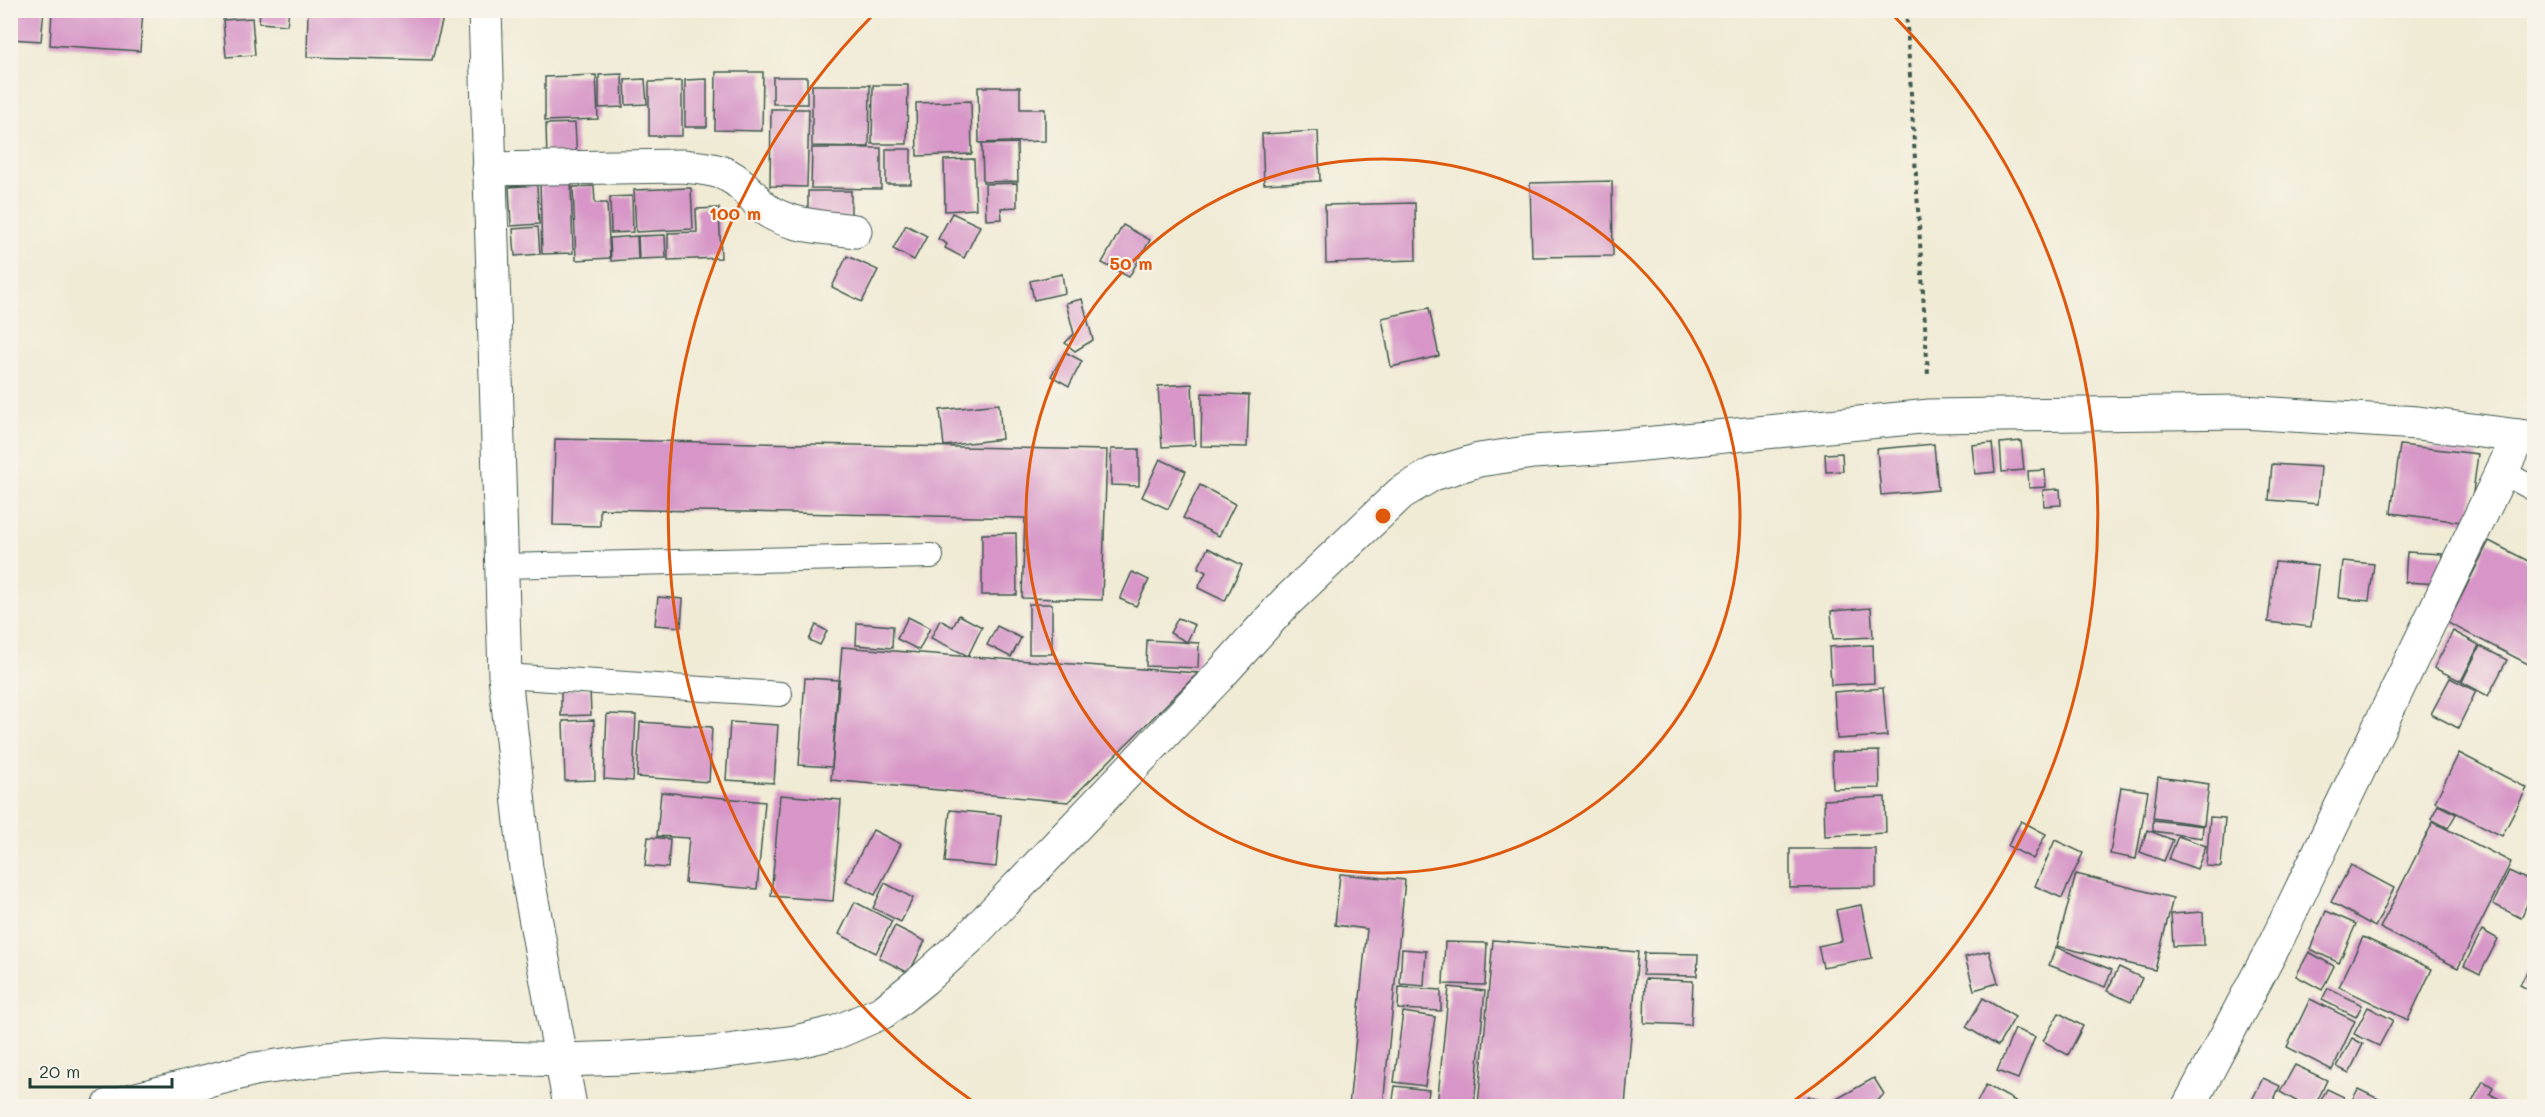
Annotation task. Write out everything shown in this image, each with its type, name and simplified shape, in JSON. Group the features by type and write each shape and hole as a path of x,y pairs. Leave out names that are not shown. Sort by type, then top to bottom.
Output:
{"street":[{"path":"485,10 505,676 526,868 570,1107"},
{"path":"489,169 682,166 712,169 726,172 749,191 764,209 789,222 855,231"},
{"path":"110,1107 255,1069 327,1059 387,1054 561,1060 712,1053 795,1042 837,1032 883,1012 924,980 968,939 1219,676 1286,602 1401,493 1433,474 1479,460 1533,452 1613,447 1930,416 2243,412 2418,423 2527,437 2502,472 2276,942 2189,1107"}],"lane":[{"path":"2502,472 2535,489"},
{"path":"501,566 931,556"},
{"path":"505,676 780,694"}],"path":[{"path":"1906,10 1930,416"}],"building":[{"path":"10,10 44,10 41,41 10,39"},
{"path":"52,10 143,10 140,51 50,45"},
{"path":"260,10 289,10 287,25 259,23"},
{"path":"308,10 439,10 442,22 432,60 307,57"},
{"path":"252,18 255,55 226,57 223,20"},
{"path":"716,72 763,72 762,131 715,130"},
{"path":"622,74 623,107 599,108 599,75"},
{"path":"596,75 598,119 545,121 545,77"},
{"path":"773,77 807,77 807,104 773,104"},
{"path":"645,79 647,104 626,105 625,80"},
{"path":"707,79 707,127 685,127 685,80"},
{"path":"682,81 682,136 649,136 649,82"},
{"path":"812,85 870,85 869,147 812,146"},
{"path":"873,85 908,85 907,144 872,144"},
{"path":"978,87 1020,87 1020,109 1045,109 1045,141 979,143"},
{"path":"971,101 972,154 917,156 916,103"},
{"path":"771,109 809,109 807,187 770,186"},
{"path":"575,123 577,161 547,162 546,124"},
{"path":"1318,131 1320,181 1264,184 1262,134"},
{"path":"1017,143 1018,181 983,182 982,144"},
{"path":"812,148 881,148 881,189 811,188"},
{"path":"886,149 911,149 911,184 886,184"},
{"path":"974,159 976,209 945,211 944,160"},
{"path":"1612,181 1613,256 1532,257 1530,183"},
{"path":"571,182 573,253 542,254 540,183"},
{"path":"1017,183 1017,207 1001,208 1002,219 986,220 985,184"},
{"path":"537,185 539,224 511,226 509,187"},
{"path":"594,186 595,203 607,203 610,258 576,260 573,187"},
{"path":"691,188 693,229 636,232 634,190"},
{"path":"808,191 851,191 851,218 808,218"},
{"path":"632,196 633,232 611,233 610,197"},
{"path":"1415,203 1416,260 1326,263 1325,205"},
{"path":"719,208 721,258 668,260 668,233 697,232 696,209"},
{"path":"952,213 980,226 964,258 945,248 947,244 938,239"},
{"path":"906,225 927,236 914,260 893,249"},
{"path":"1123,225 1150,240 1129,277 1102,263"},
{"path":"538,227 540,254 515,256 513,229"},
{"path":"665,235 666,258 639,259 638,236"},
{"path":"637,236 638,259 611,261 610,238"},
{"path":"847,256 878,270 862,302 832,287"},
{"path":"1062,274 1065,293 1034,300 1030,281"},
{"path":"1082,299 1093,340 1075,351 1065,343 1074,334 1066,303"},
{"path":"1429,308 1439,356 1391,367 1382,318"},
{"path":"1065,352 1082,361 1069,386 1051,376"},
{"path":"1192,384 1195,445 1162,447 1158,386"},
{"path":"1202,393 1249,395 1247,447 1201,446"},
{"path":"999,404 1002,439 944,446 940,410"},
{"path":"555,439 1107,450 1102,600 1022,598 1025,518 600,509 600,526 553,525"},
{"path":"2021,441 2024,470 2002,472 2000,443"},
{"path":"1992,443 1995,472 1975,474 1972,445"},
{"path":"1934,444 1938,490 1881,495 1877,449"},
{"path":"2400,445 2478,454 2469,523 2391,513"},
{"path":"1111,449 1139,449 1139,486 1111,485"},
{"path":"1842,453 1843,471 1826,472 1825,454"},
{"path":"1160,459 1186,471 1168,509 1142,497"},
{"path":"2272,464 2321,467 2318,504 2269,500"},
{"path":"2045,470 2046,487 2029,488 2028,471"},
{"path":"1200,485 1235,504 1219,536 1183,518"},
{"path":"2060,489 2061,505 2044,506 2043,490"},
{"path":"1016,533 1017,595 982,595 982,534"},
{"path":"2489,541 2534,564 2534,667 2448,623"},
{"path":"1208,548 1242,565 1225,601 1198,588 1206,572 1198,568"},
{"path":"2407,552 2442,554 2440,584 2405,582"},
{"path":"2343,561 2374,564 2369,601 2339,598"},
{"path":"2275,562 2318,566 2311,627 2268,622"},
{"path":"1132,572 1149,580 1136,606 1120,599"},
{"path":"658,597 683,599 681,627 655,625"},
{"path":"1029,604 1052,604 1052,654 1029,654"},
{"path":"1871,608 1873,637 1833,639 1831,611"},
{"path":"959,615 982,627 968,656 931,638 940,620 953,627"},
{"path":"908,617 930,628 919,650 897,639"},
{"path":"1178,618 1195,625 1187,642 1170,633"},
{"path":"857,623 893,626 892,648 856,645"},
{"path":"816,625 827,631 820,645 809,640"},
{"path":"997,626 1021,638 1011,657 987,645"},
{"path":"2453,631 2479,645 2461,681 2434,668"},
{"path":"1147,640 1199,643 1198,668 1146,666"},
{"path":"1873,645 1874,683 1831,685 1829,647"},
{"path":"2480,646 2507,660 2488,696 2462,682"},
{"path":"842,647 1198,673 1068,802 831,780"},
{"path":"805,678 838,680 832,767 799,765"},
{"path":"2450,678 2476,691 2458,728 2431,714"},
{"path":"1883,688 1887,736 1837,739 1834,692"},
{"path":"590,689 591,715 561,716 561,690"},
{"path":"607,714 636,715 633,781 604,779"},
{"path":"594,720 595,780 565,781 563,721"},
{"path":"640,722 712,727 709,782 637,777"},
{"path":"730,722 778,725 774,783 726,780"},
{"path":"1879,751 1880,788 1833,789 1832,752"},
{"path":"2459,753 2527,788 2502,836 2435,802"},
{"path":"2158,777 2209,784 2204,825 2153,818"},
{"path":"2121,787 2148,791 2136,859 2110,854"},
{"path":"661,792 765,802 757,889 685,883 689,838 657,836"},
{"path":"780,795 841,800 833,901 771,896"},
{"path":"1885,797 1886,833 1825,836 1824,800"},
{"path":"2438,805 2456,814 2448,828 2431,819"},
{"path":"950,810 1001,815 996,867 945,862"},
{"path":"2210,817 2225,818 2221,867 2206,866"},
{"path":"2153,820 2203,826 2202,838 2153,831"},
{"path":"2021,821 2046,834 2033,859 2008,846"},
{"path":"2433,822 2511,862 2458,968 2380,928"},
{"path":"873,830 901,844 875,895 846,881"},
{"path":"2147,830 2173,840 2164,861 2140,852"},
{"path":"2178,836 2206,846 2197,869 2169,859"},
{"path":"648,837 670,839 668,868 645,866"},
{"path":"2055,840 2083,853 2062,898 2035,886"},
{"path":"1790,849 1876,849 1876,887 1790,888"},
{"path":"2351,865 2394,888 2375,927 2331,902"},
{"path":"2509,871 2534,883 2534,889 2521,918 2493,904"},
{"path":"1340,874 1405,880 1383,1106 1349,1106 1367,929 1335,925"},
{"path":"2076,874 2173,898 2155,970 2057,946"},
{"path":"885,883 913,898 901,922 873,908"},
{"path":"855,902 892,921 876,953 839,934"},
{"path":"1861,905 1872,958 1823,967 1818,946 1842,941 1836,910"},
{"path":"2326,911 2356,924 2339,963 2310,949"},
{"path":"2203,912 2204,945 2173,946 2171,914"},
{"path":"895,926 925,941 909,973 879,958"},
{"path":"2482,930 2498,939 2480,974 2464,966"},
{"path":"2363,937 2432,969 2408,1020 2339,987"},
{"path":"1493,940 1638,952 1625,1106 1478,1106"},
{"path":"1445,942 1487,943 1485,985 1443,984"},
{"path":"2056,947 2112,970 2105,987 2049,965"},
{"path":"1402,949 1426,951 1424,986 1400,984"},
{"path":"1989,951 1998,983 1974,990 1965,957"},
{"path":"2309,952 2334,966 2322,990 2296,976"},
{"path":"1644,953 1698,954 1697,976 1643,975"},
{"path":"2534,958 2534,993 2520,985"},
{"path":"2119,967 2142,978 2131,1002 2107,991"},
{"path":"1645,979 1693,981 1691,1025 1644,1023"},
{"path":"1399,987 1441,990 1441,1011 1398,1009"},
{"path":"1449,987 1485,991 1474,1106 1437,1106"},
{"path":"2328,988 2362,1005 2356,1017 2322,1000"},
{"path":"1983,998 2015,1017 1998,1046 1966,1027"},
{"path":"2310,999 2355,1021 2332,1070 2287,1047"},
{"path":"2368,1007 2393,1020 2379,1046 2354,1034"},
{"path":"1403,1012 1435,1017 1425,1086 1394,1082"},
{"path":"2059,1013 2083,1026 2068,1055 2043,1041"},
{"path":"2015,1029 2035,1037 2018,1079 1997,1071"},
{"path":"2352,1038 2363,1044 2349,1073 2337,1067"},
{"path":"2295,1065 2327,1080 2315,1106 2305,1106 2280,1092"},
{"path":"1874,1078 1884,1094 1873,1106 1852,1106 1833,1101"},
{"path":"2263,1078 2280,1086 2271,1106 2251,1102"},
{"path":"2483,1081 2493,1087 2490,1094 2503,1101 2500,1106 2470,1106"},
{"path":"1986,1085 2021,1104 2020,1106 1975,1106"},
{"path":"1395,1086 1429,1090 1427,1106 1392,1106"},
{"path":"2327,1089 2344,1097 2339,1106 2318,1106"},
{"path":"2358,1089 2393,1106 2349,1106"},
{"path":"1808,1096 1836,1106 1798,1106"}]}
